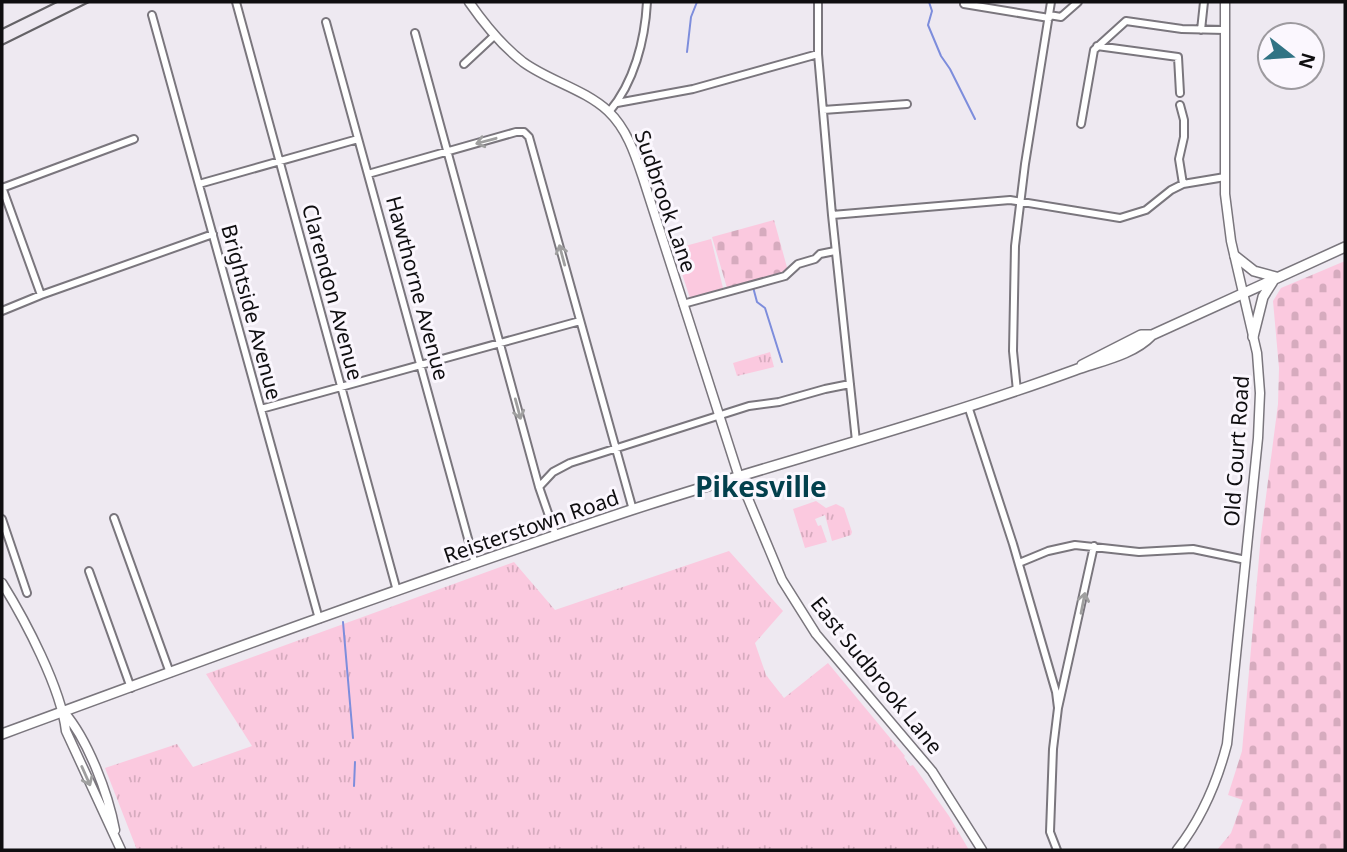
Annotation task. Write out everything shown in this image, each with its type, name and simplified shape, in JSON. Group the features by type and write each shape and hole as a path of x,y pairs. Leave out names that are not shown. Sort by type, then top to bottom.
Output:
{"main road":[{"name":"Sudbrook Lane","path":"469,2 494,36 525,63 587,97 609,113 626,135 637,160 740,477"},
{"name":"Old Court Road","path":"1177,850 1204,810 1227,744 1260,415 1258,363 1229,227 1224,177 1225,2"},
{"name":"Reisterstown Road","path":"2,734 319,618 633,510 1090,367 1145,343 1152,335 1345,247"},
{"path":"1235,256 1254,271 1276,278 1262,297 1253,337"},
{"name":"East Sudbrook Lane","path":"740,477 766,546 801,612 932,771 982,850"},
{"path":"2,583 23,620 64,712 66,731 121,850"}],"street":[{"name":"Clarendon Avenue","path":"236,2 397,591"},
{"path":"609,113 617,103 641,46 647,2"},
{"path":"818,2 818,54 835,251 856,441"},
{"path":"965,2 964,4 1060,17 1078,2"},
{"path":"1017,391 1013,351 1014,259 1020,201 1051,2"},
{"path":"1201,30 1204,2"},
{"name":"Brightside Avenue","path":"152,15 319,618"},
{"path":"1081,124 1094,50 1126,21 1182,29 1225,30"},
{"name":"Hawthorne Avenue","path":"326,22 475,564"},
{"path":"415,33 538,487 556,536"},
{"path":"464,64 494,36"},
{"path":"1097,46 1178,57 1180,93"},
{"path":"617,103 693,89 818,54"},
{"path":"823,110 906,104"},
{"path":"1180,105 1184,120 1184,137 1179,153 1184,184"},
{"path":"368,174 524,132 531,141 633,510"},
{"path":"41,295 2,188 134,139"},
{"path":"199,184 359,139"},
{"path":"832,215 1020,201 1120,218 1146,210 1171,190 1184,184 1224,177"},
{"path":"2,311 213,234"},
{"path":"683,304 785,276 798,264 815,259 820,254 835,251"},
{"path":"261,409 580,321"},
{"path":"538,487 560,467 749,406 779,402 825,388 850,384"},
{"path":"968,406 1019,563 1056,692 1058,708"},
{"path":"114,518 170,673"},
{"path":"2,519 27,593"},
{"path":"1019,563 1066,546 1094,546 1139,552 1193,549 1246,560"},
{"path":"1056,850 1050,832 1050,797 1058,708 1094,546"},
{"path":"89,571 131,688"}],"green space":[{"path":"774,220 788,271 727,288 712,237"},
{"path":"711,239 723,288 690,298 674,249"},
{"path":"1345,261 1345,850 1217,850 1231,833 1243,800 1228,795 1242,751 1261,535 1278,404 1279,368 1273,301 1281,288"},
{"path":"770,352 774,367 737,376 733,363"},
{"path":"816,501 826,508 836,504 844,508 851,535 832,541 825,515 815,519 818,526 821,525 827,542 805,548 793,509"},
{"path":"729,551 783,611 755,643 766,675 784,698 828,663 905,756 910,766 913,765 969,850 137,850 105,768 177,744 193,767 252,746 206,674 514,562 555,610"}],"waterway":[{"path":"687,52 691,17 697,2"},
{"path":"929,2 932,11 928,25 941,56 975,119"},
{"path":"753,287 757,302 765,308 782,362"},
{"path":"343,622 353,738"},
{"path":"354,786 355,762"}],"railway":[{"path":"2,29 57,2"},
{"path":"2,45 89,2"}],"district":[{"name":"Pikesville","path":"761,486"}]}
